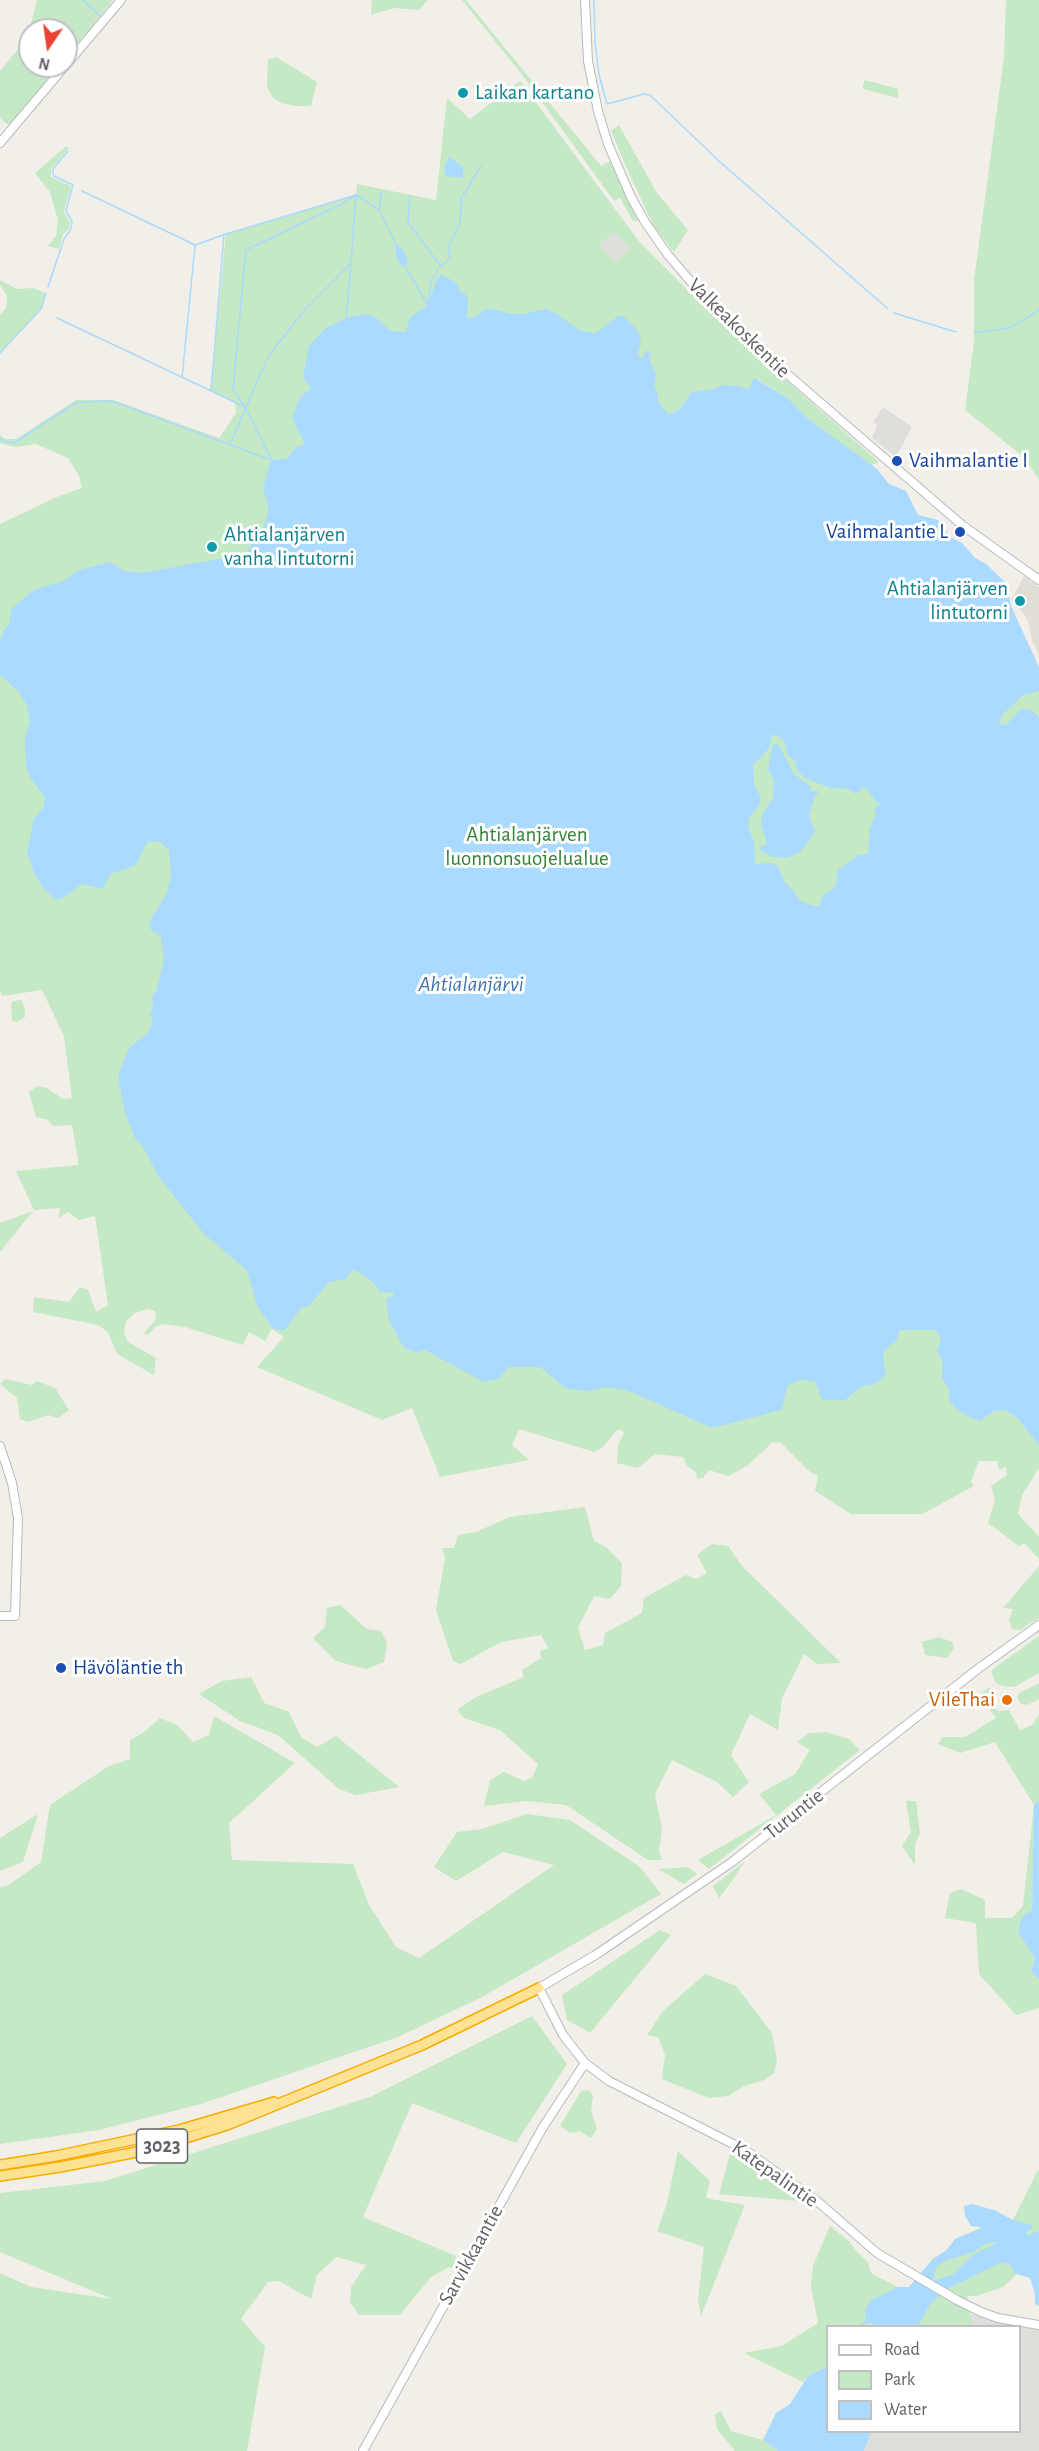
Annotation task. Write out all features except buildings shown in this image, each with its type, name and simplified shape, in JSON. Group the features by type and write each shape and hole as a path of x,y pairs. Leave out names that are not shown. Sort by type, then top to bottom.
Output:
{"highway":[{"name":"3023","path":"0,2176 81,2163 181,2140 260,2113 422,2045 539,1988"},
{"name":"3023","path":"0,2165 56,2156 170,2132 316,2088"}],"street":[{"path":"78,50 121,0"},
{"name":"Valkeakoskentie","path":"585,0 588,61 598,111 608,144 635,204 668,255 707,301 742,335 962,525 1026,568 1039,580"},
{"path":"0,143 54,78"},
{"name":"Valkeakoskentie","path":"1026,568 1039,573"},
{"path":"0,1446 12,1483 18,1518 15,1616 0,1616"},
{"name":"Turuntie","path":"539,1988 597,1954 732,1862 979,1668 1039,1625"},
{"name":"Katepalintie","path":"539,1988 558,2026 585,2063 609,2081 746,2150 817,2201 877,2253 957,2300 998,2318 1039,2325"},
{"name":"Sarvikkaantie","path":"363,2451 543,2127 585,2063"}],"shaded area":[{"path":"614,232 630,249 616,263 599,246"},
{"path":"883,407 912,427 896,457 872,438 877,425 873,422"},
{"path":"1024,576 1039,587 1039,654 1032,641 1028,620 1012,599"},
{"path":"941,2296 971,2314 1011,2325 919,2325"},
{"path":"1021,2327 1039,2330 1039,2451 864,2451 871,2433 1021,2433"}],"green space":[{"path":"37,0 113,0 78,43 78,18 33,18"},
{"path":"372,0 428,0 419,10 394,8 371,15"},
{"path":"462,0 466,0 601,166 610,161 638,221 633,221 620,198 614,201 524,77"},
{"path":"1006,0 1039,0 1039,480 1025,458 965,410 974,342 974,280 1004,57"},
{"path":"18,49 18,78 49,78 10,124 0,118 0,71"},
{"path":"276,57 317,82 311,106 296,106 273,98 267,87 268,60"},
{"path":"865,80 898,89 898,98 863,89"},
{"name":"Ahtialanjärvi","path":"520,81 638,240 713,316 879,462 872,465 863,461 807,418 789,399 757,379 1030,691 1039,691 1039,717 1033,713 1017,713 1010,722 1004,725 939,1333 942,1378 949,1390 949,1399 980,1421 994,1411 1005,1410 1017,1418 1039,1445 1039,1468 1022,1495 1018,1514 1039,1537 1039,1559 1024,1543 1019,1546 988,1523 995,1500 991,1486 1007,1475 1006,1467 999,1470 997,1461 979,1461 971,1481 974,1486 922,1514 851,1514 815,1491 818,1476 809,1471 781,1443 773,1442 747,1466 728,1476 709,1470 703,1478 697,1479 696,1472 687,1466 683,1457 655,1454 638,1468 617,1463 618,1445 624,1433 621,1429 616,1431 602,1448 594,1452 519,1429 512,1445 529,1460 440,1477 412,1408 382,1420 257,1367 284,1337 272,1329 265,1341 249,1332 243,1345 185,1327 163,1324 155,1327 148,1335 144,1333 156,1319 155,1311 147,1309 135,1313 126,1321 124,1333 128,1342 156,1358 154,1375 117,1354 108,1332 98,1325 33,1312 34,1297 69,1302 80,1287 88,1290 96,1312 108,1305 95,1216 79,1220 68,1212 58,1218 60,1208 34,1210 16,1171 78,1165 78,1158 72,1125 53,1126 48,1120 36,1117 29,1092 37,1086 47,1088 63,1099 72,1098 64,1036 42,990 2,996 0,990 0,675 10,683 0,663 0,524 57,497 82,488 79,476 68,458 36,444 15,447 0,443 0,435 5,439 16,439 76,400 113,400 219,438 236,413 235,402 210,391 226,234 356,195 357,184 436,200 447,98 470,119","holes":["614,232 630,249 616,263 599,246"]},
{"path":"619,125 657,193 688,230 674,252 653,225 625,164 611,131"},
{"path":"65,147 69,148 51,169 51,177 71,186 64,212 70,222 69,229 63,234 59,249 48,246 56,236 58,220 50,192 35,173"},
{"path":"0,280 17,289 33,288 46,293 41,309 0,353 0,315 6,308 7,296 0,285"},
{"path":"21,1000 25,1009 25,1017 17,1022 12,1020 11,1004 13,1001"},
{"path":"33,1211 0,1252 0,1223"},
{"path":"5,1379 32,1385 37,1381 55,1388 69,1410 58,1418 48,1415 29,1422 20,1419 17,1398 0,1384"},
{"path":"585,1507 594,1541 606,1547 622,1563 621,1586 610,1599 594,1596 578,1628 585,1650 603,1645 605,1633 642,1613 644,1598 686,1575 696,1579 707,1573 697,1555 712,1544 728,1546 742,1566 841,1663 817,1664 804,1654 782,1698 778,1730 750,1714 731,1755 749,1782 733,1797 717,1782 672,1760 655,1794 662,1829 659,1850 662,1860 648,1860 566,1805 527,1801 484,1806 490,1780 504,1772 524,1781 532,1778 538,1764 500,1730 464,1718 457,1710 476,1697 524,1677 522,1670 541,1658 540,1651 548,1648 541,1635 501,1642 461,1664 453,1661 436,1610 445,1558 442,1548 454,1548 458,1535 476,1532 510,1517"},
{"path":"1039,1566 1039,1618 1020,1630 1012,1629 1009,1620 1013,1609 1003,1608"},
{"path":"340,1605 367,1629 381,1631 387,1643 384,1662 366,1669 336,1661 313,1638 325,1627 327,1608"},
{"path":"1039,1636 1039,1673 1014,1687 996,1683 991,1672 993,1669"},
{"path":"939,1637 952,1642 954,1648 947,1658 925,1655 922,1642"},
{"path":"251,1677 264,1703 289,1712 301,1737 317,1747 336,1736 399,1787 356,1795 339,1789 278,1735 240,1721 199,1694 222,1681"},
{"path":"1039,1683 1039,1699 1027,1705 1020,1703 1017,1697 1019,1693"},
{"path":"990,1687 991,1705 999,1711 1009,1710 1020,1730 1032,1725 1039,1715 1039,1801 1034,1806 1032,1911 1018,1932 1035,1958 1031,1972 1039,1979 1039,2008 1016,2015 979,1974 976,1923 945,1918 950,1893 961,1889 985,1900 985,1918 1012,1918 1023,1906 1034,1805 995,1742 960,1753 938,1744 942,1737 965,1737 996,1718 978,1695"},
{"path":"214,1716 295,1763 229,1823 232,1860 353,1864 369,1905 396,1947 419,1958 554,1865 503,1852 456,1881 434,1867 457,1832 482,1829 527,1814 570,1820 640,1867 661,1894 482,1997 398,2037 201,2104 99,2130 0,2144 0,1887 7,1886 41,1862 50,1805 109,1766 130,1759 130,1740 143,1733 160,1718 177,1725 193,1742 209,1735"},
{"path":"826,1732 849,1739 860,1750 709,1869 698,1860 776,1815 759,1794 795,1774 810,1750 797,1742 809,1733"},
{"path":"906,1801 916,1801 920,1833 915,1844 915,1865 902,1846 911,1832"},
{"path":"38,1814 23,1862 0,1871 0,1838"},
{"path":"745,1861 734,1878 719,1898 713,1886"},
{"path":"688,1867 697,1874 684,1884 658,1869"},
{"path":"660,1930 671,1935 590,2033 567,2020 562,1995"},
{"path":"705,1974 736,1986 772,2033 777,2060 774,2073 728,2096 709,2098 662,2079 665,2055 658,2037 647,2035 663,2011"},
{"path":"532,2016 567,2064 516,2143 412,2103 363,2217 456,2256 454,2269 449,2267 431,2277 400,2315 359,2315 350,2302 351,2287 366,2265 336,2257 317,2275 311,2299 279,2281 268,2282 241,2319 265,2347 247,2451 0,2451 0,2273 31,2287 112,2299 0,2252 0,2193 105,2181 370,2097"},
{"path":"589,2090 593,2096 591,2111 597,2129 591,2138 579,2131 570,2133 560,2126 581,2091"},
{"path":"731,2150 808,2202 719,2194"},
{"path":"678,2151 710,2181 706,2198 745,2205 701,2316 698,2299 704,2247 657,2231 667,2203"},
{"path":"1039,2171 1039,2231 1031,2235 1026,2234 1013,2220"},
{"path":"830,2226 849,2241 867,2261 872,2274 898,2287 909,2287 933,2259 947,2250 955,2239 982,2227 1006,2241 1011,2265 1014,2273 1017,2274 1003,2287 977,2296 967,2296 972,2325 826,2325 826,2367 808,2376 803,2382 744,2353 782,2346 818,2323 811,2286 813,2266"},
{"path":"721,2411 731,2431 763,2440 778,2451 735,2451 717,2429 715,2414"}],"water":[{"path":"449,157 463,167 463,178 445,176 445,166"},
{"path":"396,245 402,248 408,261 406,266 402,266 397,259"},
{"name":"Ahtialanjärvi","path":"442,275 457,283 459,290 466,295 468,300 467,317 473,318 488,308 511,314 546,309 579,330 596,333 617,317 623,316 637,330 641,341 637,356 642,358 647,350 651,352 649,359 656,375 654,388 659,403 670,414 679,410 692,392 715,389 722,385 739,386 749,390 753,379 756,379 789,399 807,418 877,469 889,484 906,491 918,515 938,520 952,538 962,543 975,558 986,564 1007,584 1011,606 1039,667 1039,691 1023,695 999,721 1000,724 1006,725 1021,709 1031,710 1039,717 1039,1445 1017,1418 1005,1410 994,1411 980,1421 954,1407 949,1399 949,1390 942,1378 942,1360 937,1351 941,1339 936,1330 900,1330 896,1341 884,1351 883,1360 886,1372 883,1378 872,1385 862,1386 845,1400 822,1400 815,1381 800,1380 788,1385 781,1410 712,1428 627,1390 604,1387 588,1391 565,1388 540,1367 508,1367 499,1379 484,1382 425,1350 417,1352 404,1348 389,1320 386,1298 394,1296 393,1293 380,1292 374,1283 357,1271 352,1270 346,1279 329,1282 308,1307 302,1307 284,1331 272,1328 257,1305 247,1270 204,1234 159,1177 142,1145 136,1140 125,1113 118,1076 129,1048 148,1033 153,1019 150,1015 153,1008 152,996 156,992 164,960 161,937 149,928 151,919 166,895 171,879 169,850 160,842 150,841 146,844 136,865 110,874 103,889 82,884 56,900 43,888 34,873 27,852 34,818 43,808 45,797 31,779 26,766 25,737 30,721 27,705 19,692 0,675 0,641 3,631 9,624 12,608 34,590 63,581 79,570 111,562 124,571 142,573 246,554 256,536 263,530 269,509 263,489 271,460 287,459 297,447 305,444 292,418 300,397 311,388 303,377 309,346 326,328 349,317 368,314 378,319 390,331 406,332 410,318 428,305 437,279","holes":["772,735 777,735 784,741 788,756 795,761 797,770 805,778 830,788 849,789 856,794 861,787 867,789 876,802 881,804 874,808 876,813 870,829 868,854 858,855 838,870 836,886 823,895 819,906 800,901 784,881 778,866 772,863 755,864 754,842 748,827 749,818 758,807 761,798 754,784 753,765 769,748"]},
{"path":"776,743 794,774 810,786 810,791 817,791 818,794 815,795 809,816 815,832 801,851 788,858 774,857 762,852 760,847 767,844 761,824 762,815 773,798 774,781 768,769 772,747"},
{"path":"1039,1801 1039,1979 1031,1972 1035,1958 1018,1932 1022,1917 1032,1910 1034,1805"},
{"path":"972,2204 1032,2225 1032,2228 1026,2232 1028,2235 1039,2231 1039,2306 1035,2304 1035,2294 1030,2278 1014,2273 1011,2265 1002,2262 945,2290 930,2304 919,2325 872,2325 871,2322 860,2325 866,2320 865,2312 870,2301 898,2287 909,2287 933,2259 947,2250 955,2239 980,2229 981,2227 971,2226 965,2216 964,2206","holes":["999,2242 973,2255 952,2275 932,2281 937,2266 945,2261 973,2252 987,2243"]},
{"path":"826,2367 826,2433 871,2433 864,2451 778,2451 763,2440 776,2413 790,2404 808,2376"}],"waterway":[{"path":"83,0 101,17 116,0"},
{"path":"594,0 595,43 599,75 607,104 644,94 650,95 719,161 888,309"},
{"path":"48,287 64,239 71,229 72,221 66,211 73,185 54,176 53,173 53,169 68,151"},
{"path":"428,304 431,282 440,266 450,259 449,245 460,224 461,199 481,166"},
{"path":"82,191 195,245 356,195 351,263 302,313 268,357 230,444"},
{"path":"379,210 381,191"},
{"path":"245,407 233,389 246,250 356,195 379,210 397,246"},
{"path":"410,195 408,222 440,265"},
{"path":"211,391 224,235"},
{"path":"182,378 195,246"},
{"path":"346,319 351,264"},
{"path":"404,265 428,305"},
{"path":"0,353 41,309 46,293"},
{"path":"974,333 1010,328 1039,310"},
{"path":"894,313 956,332"},
{"path":"57,318 245,407 271,459"},
{"path":"0,438 14,443 77,402 112,401 271,460"}],"place":[{"name":"Laikan kartano","path":"463,93"},
{"name":"Vaihmalantie I","path":"897,461"},
{"name":"Vaihmalantie L","path":"960,532"},
{"name":"Ahtialanjärven vanha lintutorni","path":"212,547"},
{"name":"Ahtialanjärven lintutorni","path":"1020,601"},
{"name":"Hävöläntie th","path":"61,1668"},
{"name":"VileThai","path":"1007,1700"}],"park label":[{"name":"Ahtialanjärven luonnonsuojelualue","path":"527,847"}]}
